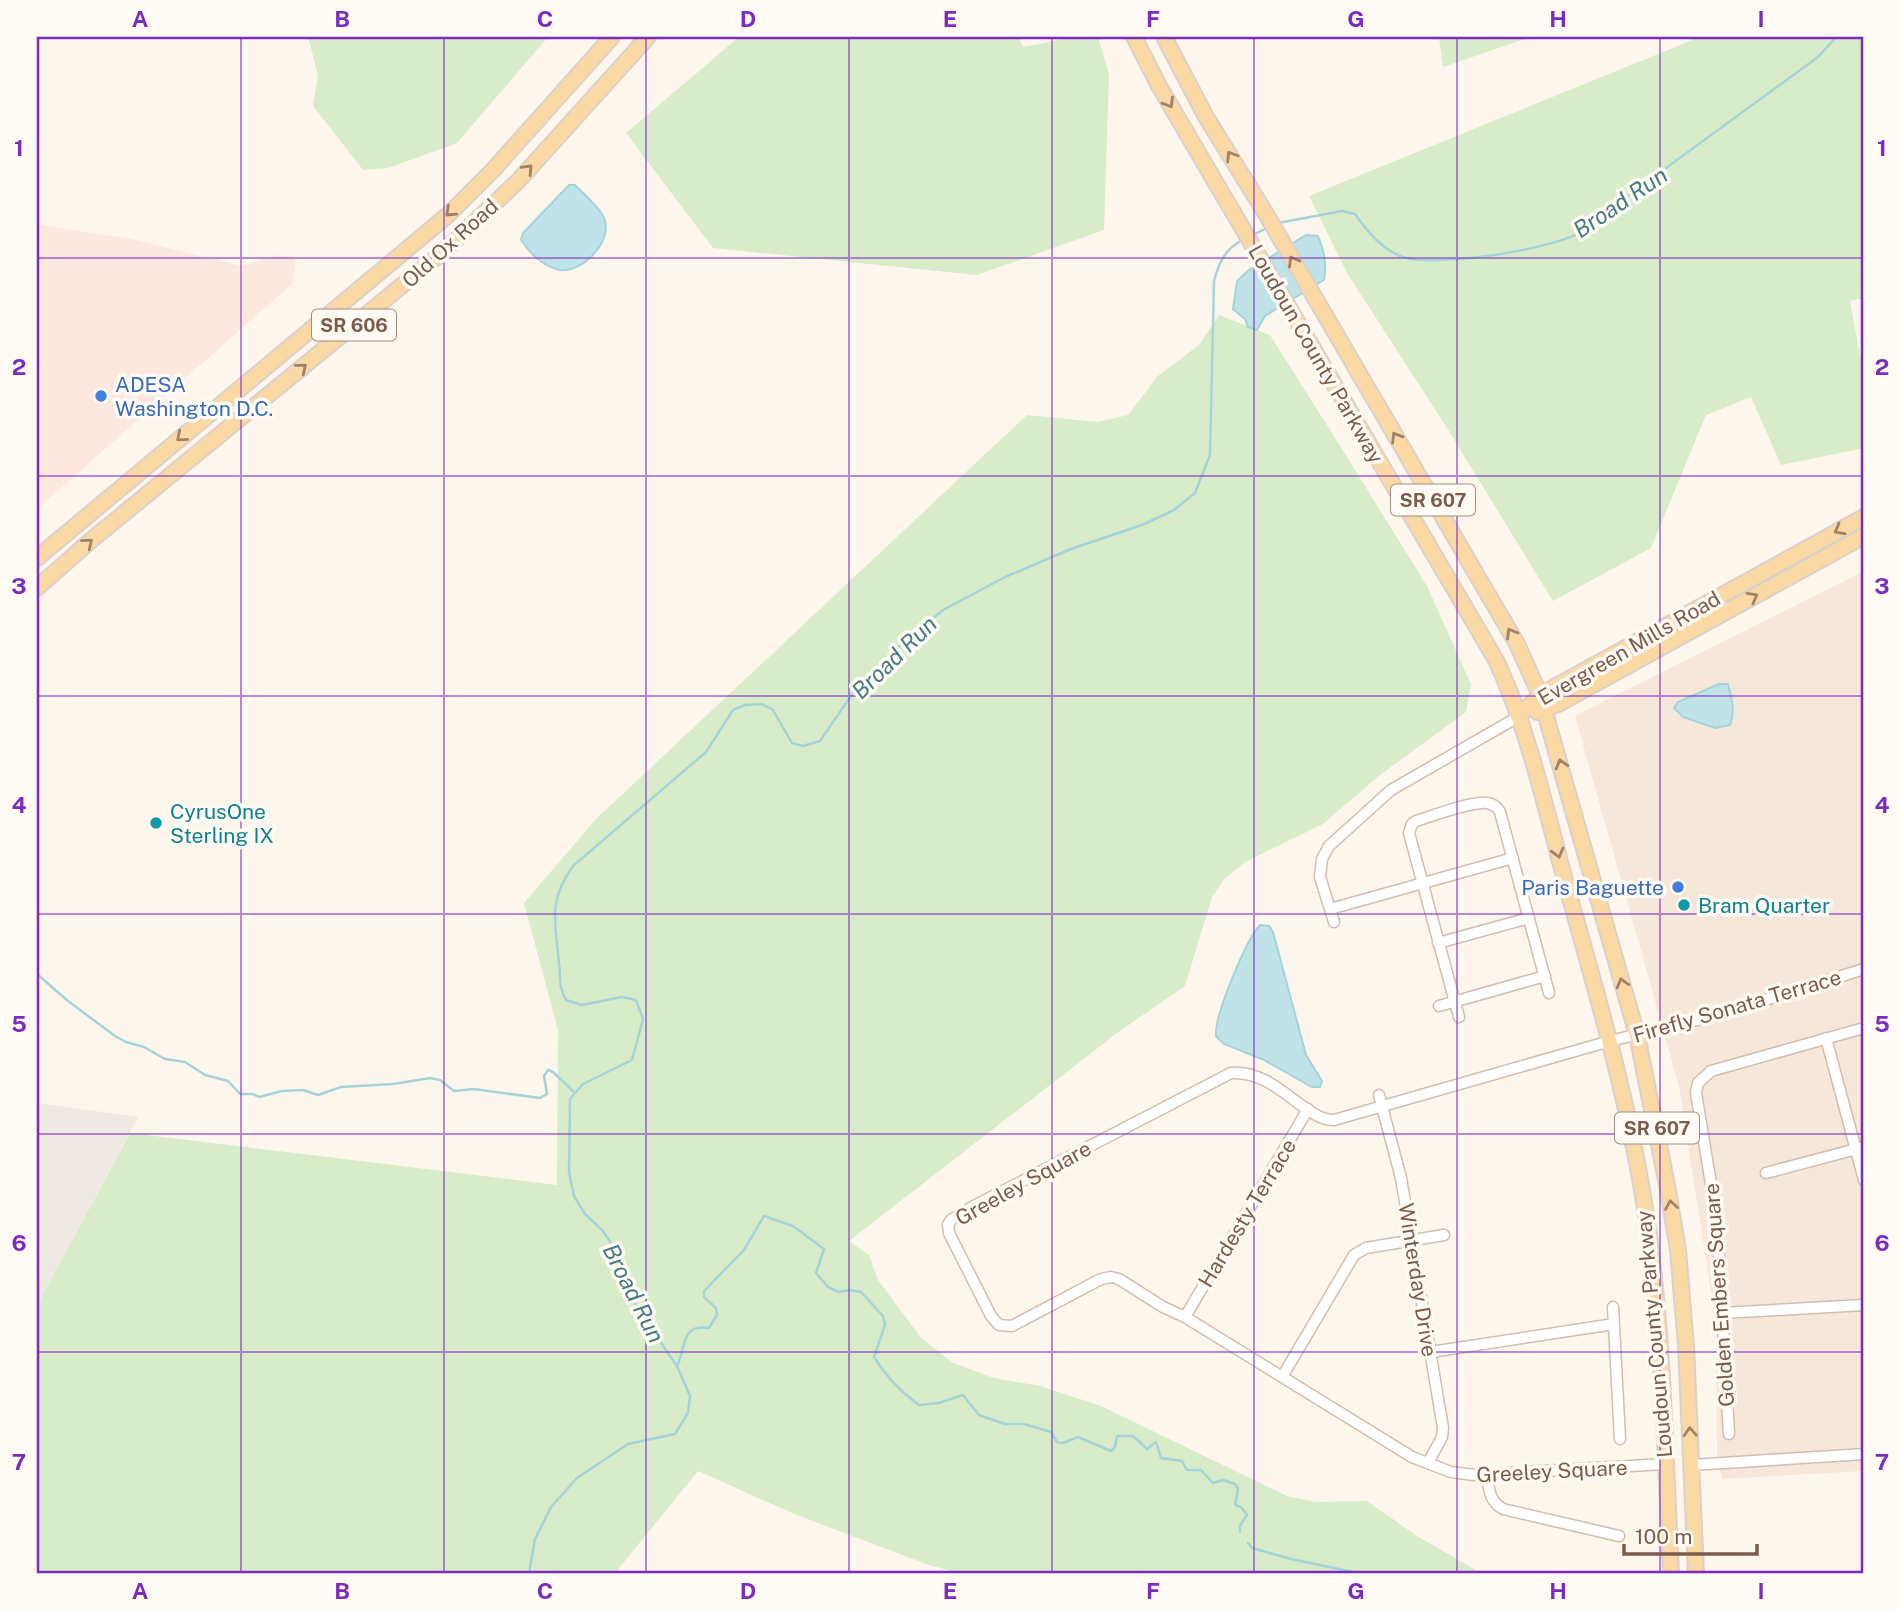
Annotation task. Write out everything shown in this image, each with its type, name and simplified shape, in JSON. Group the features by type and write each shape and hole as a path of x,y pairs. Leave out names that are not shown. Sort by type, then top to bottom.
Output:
{"main road":[{"name":"Old Ox Road","path":"37,558 429,231 492,171 612,37"},
{"name":"Old Ox Road","path":"37,588 444,251 518,181 648,37"},
{"name":"Loudoun County Parkway","path":"1134,37 1159,86 1497,662 1518,717 1609,1041 1627,1116 1648,1228 1660,1349 1671,1573"},
{"name":"Loudoun County Parkway","path":"1164,37 1206,117 1517,644 1540,695 1637,1035 1659,1140 1678,1250 1686,1346 1696,1573"},
{"name":"Evergreen Mills Road","path":"1518,717 1540,695 1864,517"},
{"name":"Evergreen Mills Road","path":"1518,717 1545,710 1864,536"}],"street":[{"path":"1334,922 1321,877 1322,859 1329,846 1391,790 1518,717"},
{"path":"1459,1017 1409,838 1410,829 1416,821 1452,811 1484,803 1497,806 1549,993"},
{"path":"1330,909 1513,859"},
{"path":"1438,943 1529,918"},
{"name":"Firefly Sonata Terrace","path":"1609,1041 1714,1016 1864,969"},
{"path":"1439,1006 1545,976"},
{"name":"Golden Embers Square","path":"1728,1434 1717,1220 1697,1104 1698,1083 1711,1071 1864,1028"},
{"path":"1826,1038 1860,1148 1864,1180"},
{"name":"Greeley Square","path":"1609,1041 1334,1120 1326,1120 1269,1082 1231,1073 974,1206 952,1219 948,1224 949,1233 991,1316 999,1325 1012,1326 1101,1279 1119,1279 1412,1457 1462,1475 1665,1464"},
{"name":"Winterday Drive","path":"1379,1095 1402,1178 1443,1428 1442,1437 1428,1463"},
{"name":"Hardesty Terrace","path":"1185,1317 1308,1109"},
{"path":"1766,1173 1860,1148"},
{"path":"1282,1377 1354,1255 1366,1248 1444,1235"},
{"path":"1723,1313 1864,1305"},
{"path":"1613,1307 1620,1439"},
{"path":"1431,1352 1614,1324"},
{"path":"1692,1465 1864,1454"},
{"path":"1487,1475 1490,1497 1503,1509 1619,1536"}],"shaded area":[{"name":"ADESA Washington D.C.","path":"37,225 132,239 241,266 277,255 296,258 292,284 37,509"},
{"path":"1864,571 1864,1471 1722,1479 1717,1457 1716,1324 1679,1086 1575,716"},
{"path":"37,1103 138,1117 37,1305"}],"green space":[{"path":"308,37 548,37 457,143 388,168 363,170 313,106 318,75"},
{"path":"739,37 1019,37 1023,47 1075,37 1098,37 1109,74 1104,230 977,275 713,248 626,133"},
{"path":"1439,37 1530,37 1443,67"},
{"path":"1700,37 1864,37 1864,298 1850,301 1864,376 1864,448 1781,465 1751,397 1706,415 1651,548 1553,601 1447,428 1347,273 1309,196"},
{"path":"1219,315 1270,335 1342,449 1427,586 1471,684 1466,712 1380,775 1323,824 1245,862 1224,879 1212,897 1185,986 1117,1033 849,1241 869,1255 878,1280 922,1339 953,1363 994,1378 1040,1386 1101,1406 1287,1496 1316,1502 1367,1501 1417,1536 1481,1573 958,1573 926,1564 792,1513 698,1471 615,1573 37,1573 37,1305 130,1133 557,1185 558,1030 524,903 596,819 1027,415 1098,422 1128,415 1158,376 1199,345"}],"water":[{"path":"569,185 575,185 595,205 604,218 606,227 594,254 578,266 560,270 538,259 521,240 523,233"},
{"path":"1306,235 1318,236 1324,258 1324,280 1265,316 1257,330 1248,327 1245,319 1233,309 1237,281 1249,270"},
{"path":"1719,684 1728,684 1733,709 1730,725 1715,728 1683,717 1674,708 1678,702"},
{"path":"1260,925 1269,926 1273,932 1306,1055 1322,1081 1320,1087 1312,1087 1264,1060 1224,1044 1216,1036 1220,1012 1232,979"}],"waterway":[{"name":"Broad Run","path":"1278,223 1342,211 1355,214 1388,250 1403,257 1420,260 1497,255 1551,243 1589,227 1818,57 1836,37"},
{"name":"Broad Run","path":"1253,235 1269,227"},
{"name":"Broad Run","path":"529,1573 535,1539 551,1507 577,1478 628,1444 675,1434 688,1413 690,1396 678,1368 634,1302 622,1260 603,1231 585,1214 574,1196 569,1172 570,1099 583,1084 632,1060 643,1019 636,1000 622,997 582,1005 566,1000 563,995 555,912 565,878 573,866 706,752 733,710 745,705 762,704 773,710 792,743 803,746 820,741 853,693 895,650 943,610 1005,577 1071,549 1142,525 1174,510 1195,493 1210,455 1214,281 1224,257 1244,239"},
{"path":"37,974 115,1036 144,1047 165,1059 185,1062 205,1075 228,1081 240,1094 259,1097 282,1091 303,1090 318,1095 341,1087 393,1084 430,1078 440,1080 454,1091 474,1089 540,1098 547,1094 544,1076 548,1070 574,1092"},
{"path":"677,1366 689,1333 693,1329 709,1328 717,1315 716,1308 704,1297 704,1291 744,1250 764,1216 793,1226 824,1249 816,1273 828,1287 839,1292 861,1292 883,1316 885,1325 874,1357 894,1383 919,1405 939,1403 963,1395 979,1415 1005,1424 1024,1424 1051,1432 1057,1442 1063,1443 1078,1437 1111,1451 1115,1447 1117,1436 1133,1436 1147,1449 1156,1442 1161,1458 1182,1461 1187,1470 1201,1470 1213,1483 1223,1480 1235,1484 1238,1489 1235,1505 1241,1507 1247,1515 1240,1526 1240,1532"},
{"path":"1248,1543 1252,1548 1291,1559 1358,1573"}],"place":[{"name":"ADESA Washington D.C.","path":"101,396"},
{"name":"CyrusOne Sterling IX","path":"156,823"},
{"name":"Paris Baguette","path":"1678,887"},
{"name":"Bram Quarter","path":"1684,905"}]}
